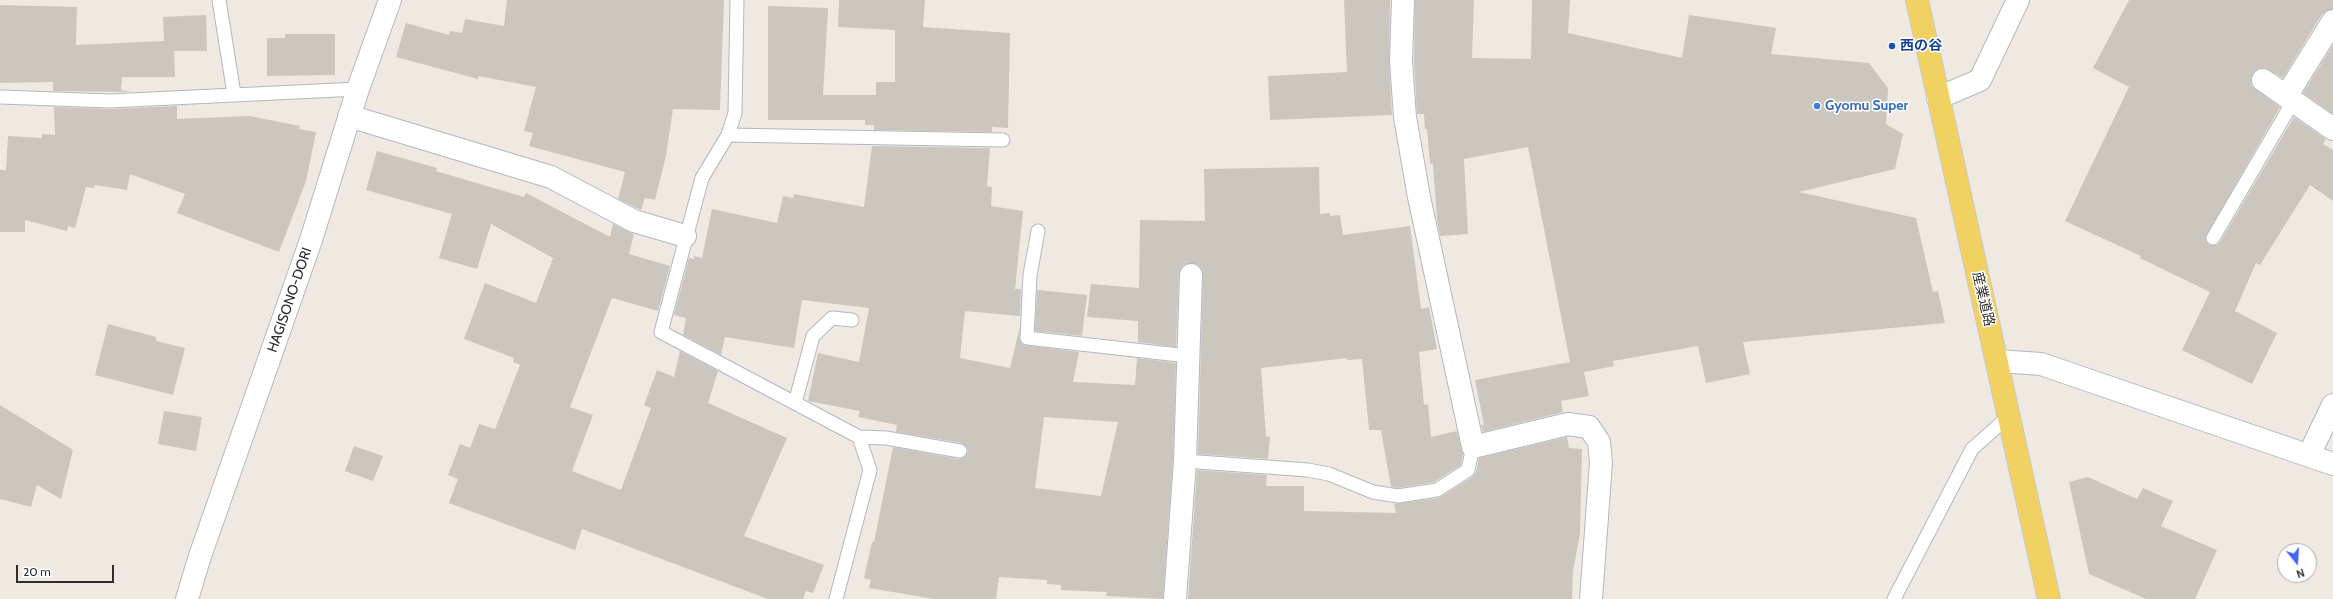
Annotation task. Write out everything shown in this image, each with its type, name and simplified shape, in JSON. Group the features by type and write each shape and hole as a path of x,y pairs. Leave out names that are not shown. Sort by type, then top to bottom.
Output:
{"main road":[{"name":"産業道路","path":"1917,0 1998,361 2049,599"}],"street":[{"name":"HAGISONO-DORI","path":"187,599 202,548 311,240 358,88 390,0"},
{"path":"1403,0 1401,61 1405,117 1419,197 1473,447 1568,424 1589,427 1599,442 1601,462 1591,599"},
{"path":"1938,98 1980,80 2018,0"},
{"path":"2290,98 2333,21"},
{"path":"2263,80 2333,129"},
{"path":"349,116 551,177 634,221 685,236"},
{"path":"1175,599 1185,461 1191,275"},
{"path":"1998,361 2041,364 2333,464"},
{"path":"2308,455 2333,405"}],"lane":[{"path":"220,0 234,94"},
{"path":"737,0 735,113 728,135 702,178 685,236 661,332 859,437 886,438 960,451"},
{"path":"0,97 110,101 358,88"},
{"path":"2213,238 2290,98"},
{"path":"728,135 1002,140"},
{"path":"1038,231 1030,275 1027,338 1188,356"},
{"path":"795,404 813,336 832,318 852,320"},
{"path":"1894,599 1972,449 2009,416"},
{"path":"836,599 842,571 870,470 859,437"},
{"path":"1185,461 1308,470 1329,474 1373,492 1398,496 1438,490 1468,470 1473,447"}],"building":[{"path":"507,0 724,0 720,110 673,109 666,156 655,200 645,198 641,210 618,199 625,172 529,146 533,133 524,131 536,87 478,76 478,79 396,57 406,23 449,35 450,31 462,33 465,19 504,26"},
{"path":"839,0 925,0 923,27 1010,33 1008,128 992,127 992,132 874,130 874,125 865,125 865,120 768,120 768,6 828,8 823,95 876,95 876,82 895,82 895,30 838,27"},
{"path":"1344,0 1390,0 1389,61 1392,115 1270,120 1268,76 1347,72"},
{"path":"1415,0 1474,0 1472,58 1531,59 1532,0 1570,0 1568,33 1682,58 1689,15 1776,28 1771,54 1869,63 1888,88 1886,124 1903,134 1895,169 1799,192 1916,218 1933,292 1938,291 1945,323 1743,342 1750,374 1706,383 1698,346 1613,361 1614,366 1584,372 1589,396 1561,401 1563,412 1483,432 1481,425 1484,425 1475,380 1570,362 1528,147 1464,159 1468,234 1440,236 1437,220 1433,163 1430,164 1427,129 1425,129 1424,114 1417,114 1414,61"},
{"path":"2129,0 2333,0 2333,9 2322,14 2283,78 2264,68 2258,69 2253,73 2251,79 2252,86 2280,107 2205,238 2209,245 2217,245 2220,242 2294,117 2326,139 2323,144 2333,150 2333,201 2310,185 2260,265 2256,263 2235,311 2277,333 2252,384 2182,350 2210,292 2140,258 2141,256 2065,221 2129,87 2093,68"},
{"path":"0,5 77,7 76,45 164,41 163,17 206,15 207,51 174,51 175,77 122,77 121,90 131,92 53,91 53,82 0,83"},
{"path":"285,34 335,34 335,75 267,76 267,38 285,38"},
{"path":"2333,45 2333,114 2303,93"},
{"path":"177,106 177,119 249,116 300,126 299,129 316,132 306,181 279,252 177,213 185,194 130,174 127,190 95,185 94,188 86,187 75,228 68,226 67,231 25,220 25,232 0,232 0,170 6,170 8,136 42,138 42,134 55,135 54,107 110,109"},
{"path":"872,146 990,148 987,186 992,187 991,206 1023,211 1015,289 1021,289 1020,316 965,311 960,358 1010,368 1020,326 1019,338 1023,345 1079,352 1073,382 1135,385 1137,358 1176,363 1173,460 1163,599 1106,596 1107,592 1061,590 1061,585 1047,584 1047,580 999,577 996,599 934,599 869,588 871,580 864,578 872,542 874,542 893,447 959,459 966,456 968,452 967,448 962,443 896,432 897,425 858,417 860,411 808,401 818,353 859,362 869,308 802,300 794,348 725,337 721,355 683,335 686,318 674,315 689,258 694,259 694,256 702,258 712,209 777,223 783,196 793,198 794,194 864,207","holes":["1044,417 1118,422 1101,496 1035,488"]},
{"path":"377,151 437,168 436,171 524,197 526,193 610,237 613,224 634,234 629,254 670,266 658,311 612,298 570,407 593,415 572,471 621,490 651,408 644,405 657,370 674,377 680,351 718,371 708,403 787,438 744,536 824,565 813,593 806,591 803,599 768,599 582,529 575,550 449,503 458,479 448,475 460,444 470,448 479,424 495,429 520,365 513,362 514,358 464,339 485,283 536,303 553,258 491,224 477,269 439,258 452,214 366,190"},
{"path":"1319,167 1320,214 1330,213 1330,216 1340,215 1343,235 1410,226 1421,309 1429,307 1437,349 1419,352 1424,405 1428,404 1431,437 1457,431 1463,454 1461,465 1434,482 1398,488 1391,487 1381,430 1369,430 1362,359 1347,360 1347,358 1261,368 1266,436 1270,437 1268,459 1198,454 1203,275 1202,269 1197,264 1185,264 1181,268 1179,274 1176,347 1138,342 1138,321 1087,317 1091,284 1139,288 1140,220 1205,221 1204,169"},
{"path":"1037,290 1087,295 1082,336 1035,331"},
{"path":"108,324 156,337 156,341 185,348 173,395 95,375"},
{"path":"0,405 73,450 61,499 37,485 31,507 0,499"},
{"path":"164,411 202,417 196,451 158,444"},
{"path":"1567,437 1569,448 1582,449 1580,534 1573,571 1572,599 1188,599 1197,470 1267,475 1266,486 1304,486 1304,511 1396,513 1394,504 1439,498 1472,477 1476,472 1479,458"},
{"path":"354,446 383,456 373,481 345,471"},
{"path":"2088,477 2137,499 2143,488 2173,501 2161,526 2217,550 2195,599 2146,599 2089,574 2069,482"}],"place":[{"name":"西の谷","path":"1892,46"},
{"name":"Gyomu Super","path":"1817,106"}]}
